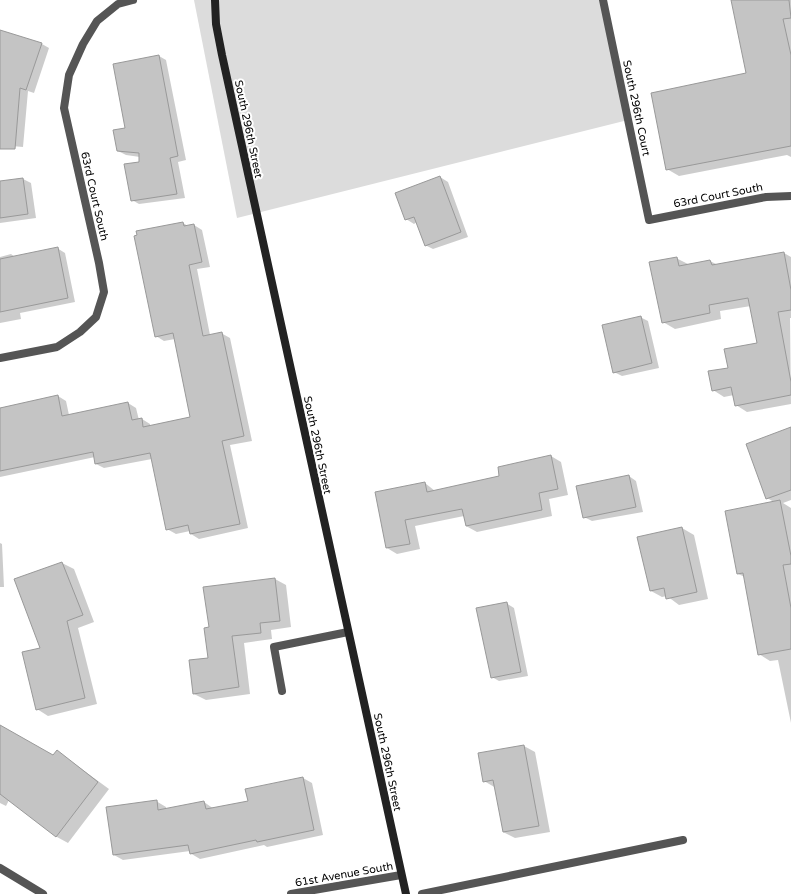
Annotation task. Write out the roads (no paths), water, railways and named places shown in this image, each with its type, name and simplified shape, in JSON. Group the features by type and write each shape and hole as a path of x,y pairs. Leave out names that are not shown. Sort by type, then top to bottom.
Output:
{"street":[{"name":"63rd Court South","path":"0,358 57,347 80,332 96,317 104,292 99,263 64,108 69,74 83,44 97,21 118,4 133,0"},
{"name":"South 296th Street","path":"215,0 216,24 222,56 406,894"},
{"name":"South 296th Court","path":"603,0 649,220"},
{"name":"63rd Court South","path":"649,220 766,197 791,196"},
{"path":"282,691 274,647 348,632"},
{"path":"422,894 683,840"},
{"path":"1,871 43,894"},
{"name":"61st Avenue South","path":"291,894 401,875"}]}
